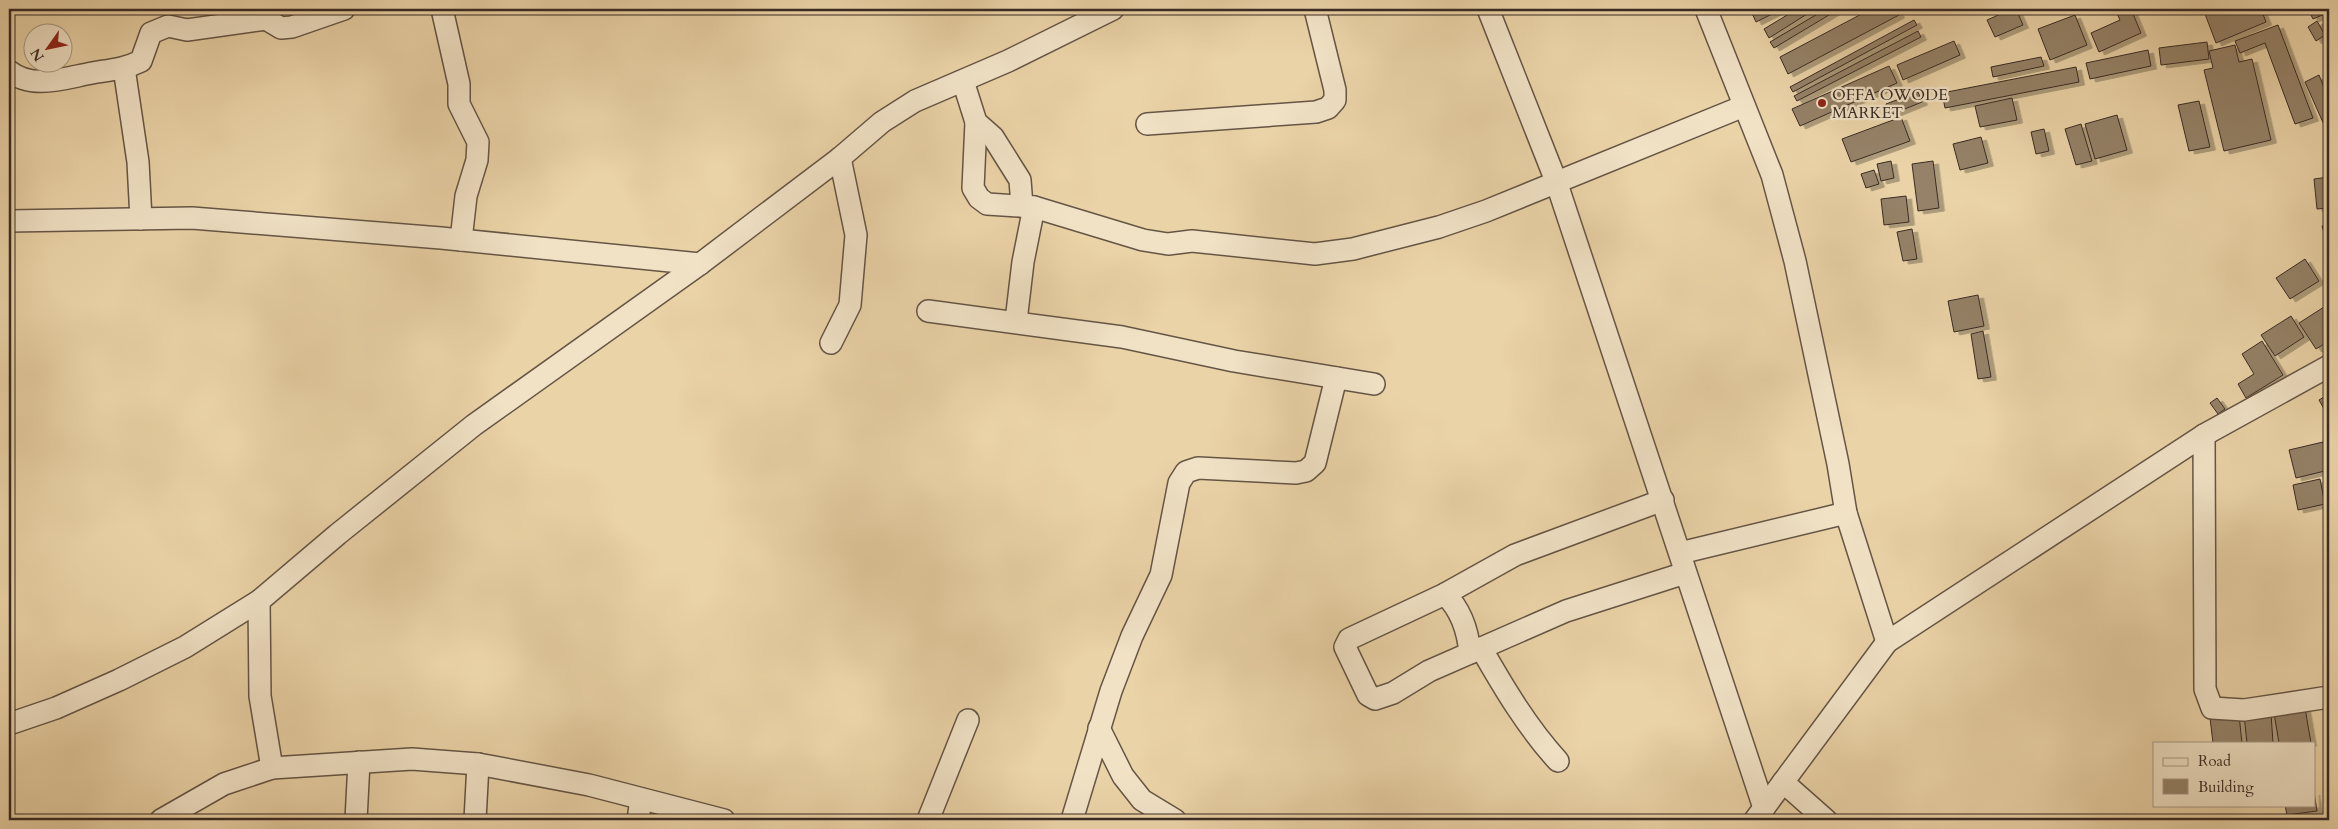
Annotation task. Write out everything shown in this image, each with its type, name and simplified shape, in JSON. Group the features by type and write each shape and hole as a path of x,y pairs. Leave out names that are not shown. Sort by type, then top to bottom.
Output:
{"street":[{"path":"9,71 17,78 55,81 124,68 141,60 150,33 168,26 187,30 266,19 281,28 292,27 344,9"},
{"path":"442,9 459,84 460,104 478,142 477,160 466,196 461,240"},
{"path":"1148,124 1300,114 1328,108 1335,100 1335,90 1315,9"},
{"path":"1488,9 1556,181 1663,500 1759,814"},
{"path":"1706,9 1772,175 1795,261 1838,464 1846,513 1887,642"},
{"path":"9,724 56,708 119,680 185,647 259,601 338,534 474,425 700,264 840,158 882,122 915,100 963,81 1105,11"},
{"path":"124,68 138,162 141,218"},
{"path":"963,81 976,122 973,188 979,198 988,204 1028,207 1143,240 1168,244 1192,241 1315,254 1354,249 1439,227 1486,211 1744,106"},
{"path":"976,122 993,137 1020,180 1028,207 1016,321"},
{"path":"831,343 850,305 856,235 840,158"},
{"path":"9,221 192,218 461,240 700,264"},
{"path":"928,310 1122,337 1234,361 1374,384"},
{"path":"1759,814 1887,642 2204,435 2329,366"},
{"path":"1072,820 1099,728 1132,636 1161,575 1180,483 1186,472 1198,468 1296,473 1306,470 1315,463 1336,378"},
{"path":"2204,435 2205,689 2212,708 2244,710 2329,697"},
{"path":"1663,500 1515,555 1445,594 1349,638 1345,647 1368,695 1376,699 1393,693 1429,671 1682,563 1846,513"},
{"path":"1445,594 1454,603 1475,651 1539,740 1558,761"},
{"path":"259,601 260,696 272,768"},
{"path":"928,820 968,720"},
{"path":"1099,728 1124,776 1142,800 1175,820"},
{"path":"161,820 224,784 272,768 412,759 478,764 589,785 724,820"},
{"path":"356,820 358,762"},
{"path":"475,820 478,764"},
{"path":"1784,782 1826,820"},
{"path":"638,820 641,799"}],"building":[{"path":"1756,9 1782,9 1756,22 1751,11"},
{"path":"1797,9 1815,9 1769,38 1764,29"},
{"path":"1826,9 1839,9 1774,48 1770,42"},
{"path":"1871,9 1896,9 1899,15 1788,74 1780,57"},
{"path":"2016,9 2023,25 1995,37 1987,20"},
{"path":"2115,9 2131,9 2141,33 2099,52 2091,33 2120,20"},
{"path":"2218,9 2261,9 2266,22 2216,43 2205,14"},
{"path":"2329,9 2329,12 2313,19 2309,11"},
{"path":"2075,15 2087,45 2050,60 2038,29"},
{"path":"1914,20 1917,25 1793,92 1790,87"},
{"path":"2317,21 2325,35 2316,41 2308,27"},
{"path":"2278,25 2313,118 2295,124 2265,43 2240,53 2235,41"},
{"path":"1918,31 1921,37 1797,101 1794,96"},
{"path":"1954,41 1960,55 1903,80 1897,65"},
{"path":"2207,42 2209,59 2161,65 2159,48"},
{"path":"2235,45 2239,62 2252,59 2271,140 2224,151 2204,70 2213,68 2209,51"},
{"path":"2148,50 2151,66 2090,79 2086,63"},
{"path":"2041,57 2044,66 1993,77 1991,67"},
{"path":"1889,66 1897,83 1800,126 1792,109"},
{"path":"2076,67 2079,82 1945,108 1942,93"},
{"path":"2319,75 2329,100 2329,125 2325,127 2305,82"},
{"path":"1918,92 1922,102 1890,115 1886,104"},
{"path":"2012,98 2017,120 1980,127 1975,106"},
{"path":"2199,101 2210,147 2189,151 2178,105"},
{"path":"2117,115 2127,150 2095,159 2085,124"},
{"path":"1901,117 1910,141 1851,162 1842,139"},
{"path":"2081,124 2092,161 2076,165 2065,129"},
{"path":"2044,129 2049,151 2036,154 2031,132"},
{"path":"1981,137 1988,163 1960,170 1953,144"},
{"path":"1891,161 1894,178 1881,181 1877,164"},
{"path":"1933,161 1939,208 1918,211 1912,164"},
{"path":"1874,170 1879,184 1866,188 1861,174"},
{"path":"2329,177 2329,208 2317,209 2314,179"},
{"path":"1906,196 1909,222 1884,225 1881,199"},
{"path":"2329,224 2329,249 2322,226"},
{"path":"1912,229 1917,259 1903,261 1897,232"},
{"path":"2305,259 2319,281 2290,299 2276,278"},
{"path":"1978,295 1984,326 1954,332 1948,301"},
{"path":"2324,307 2329,316 2329,341 2316,349 2299,323"},
{"path":"2291,316 2304,337 2275,356 2261,335"},
{"path":"1983,331 1991,377 1978,379 1971,334"},
{"path":"2262,341 2283,375 2246,398 2238,384 2254,374 2242,354"},
{"path":"2329,394 2329,416 2328,416 2319,400"},
{"path":"2217,398 2225,409 2218,414 2210,403"},
{"path":"2323,442 2329,470 2296,478 2289,450"},
{"path":"2320,479 2325,504 2298,510 2293,485"},
{"path":"2305,708 2311,742 2279,742 2274,713"},
{"path":"2271,713 2273,742 2247,742 2244,715"},
{"path":"2239,715 2242,742 2213,742 2210,718"},
{"path":"2316,805 2317,811 2287,815 2285,806"}],"place":[{"name":"OFFA OWODE MARKET","path":"1822,103"}]}
